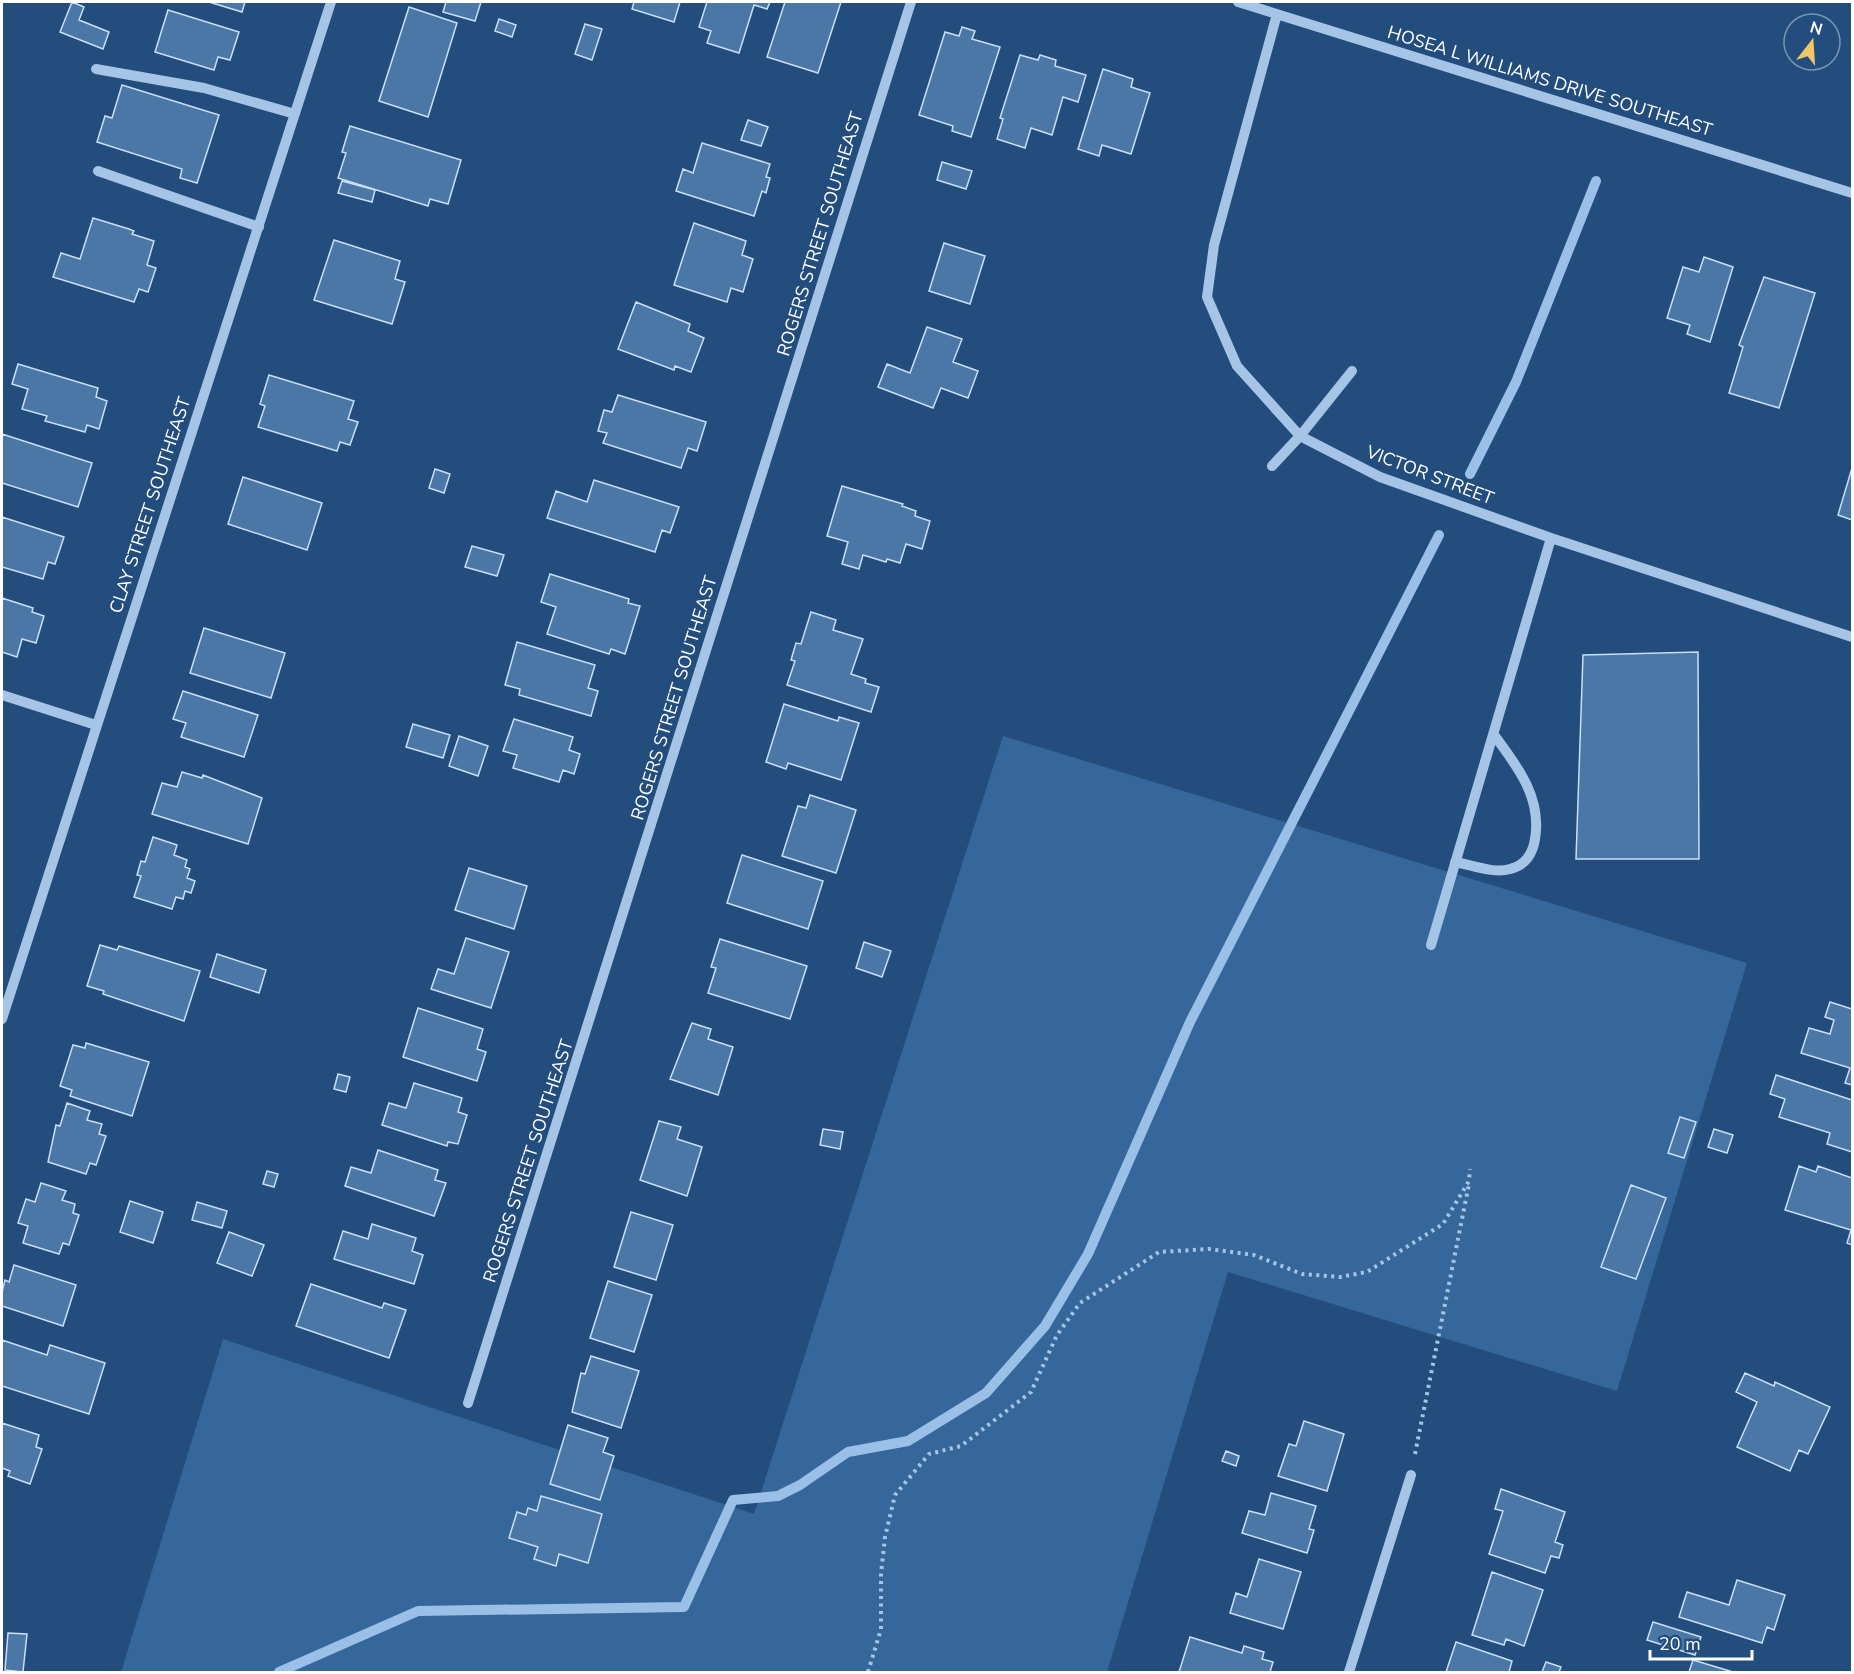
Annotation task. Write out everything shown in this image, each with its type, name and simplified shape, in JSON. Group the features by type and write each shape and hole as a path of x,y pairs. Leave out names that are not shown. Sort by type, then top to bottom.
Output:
{"street":[{"name":"CLAY STREET SOUTHEAST","path":"2,1019 331,2"},
{"name":"ROGERS STREET SOUTHEAST","path":"468,1403 911,2"},
{"name":"HOSEA L WILLIAMS DRIVE SOUTHEAST","path":"1238,2 1852,193"},
{"name":"VICTOR STREET","path":"1277,14 1214,245 1207,297 1237,366 1300,436 1380,477 1551,538 1852,637"},
{"path":"96,69 204,88 295,114"},
{"path":"98,171 259,227"},
{"path":"1272,466 1300,436 1352,371"},
{"path":"1431,945 1551,538"},
{"path":"2,695 96,725"},
{"path":"1455,862 1509,870 1523,864 1533,849 1537,825 1534,799 1520,770 1494,735"},
{"path":"1349,1672 1411,1475"}],"path":[{"path":"1411,1475 1470,1169"},
{"path":"868,1672 881,1629 883,1555 896,1495 929,1454 961,1446 1031,1392 1057,1335 1080,1303 1159,1252 1209,1249 1254,1255 1302,1274 1340,1277 1367,1272 1443,1224 1469,1181"}],"shaded area":[{"path":"1003,736 1747,963 1617,1391 1228,1272 1107,1672 121,1672 223,1339 754,1514"}],"building":[{"path":"72,2 84,7 79,20 109,32 103,49 60,32"},
{"path":"209,2 245,2 242,12"},
{"path":"446,2 481,2 475,21 443,12"},
{"path":"634,2 680,2 674,22 632,9"},
{"path":"707,2 770,2 767,9 754,5 739,53 707,43 711,31 699,27"},
{"path":"785,2 841,2 818,73 767,57"},
{"path":"409,7 457,23 428,117 379,101"},
{"path":"168,10 239,32 230,60 218,57 214,70 155,52"},
{"path":"499,19 516,25 512,37 495,31"},
{"path":"585,24 602,29 592,60 575,54"},
{"path":"962,27 975,31 972,39 1000,47 971,137 952,131 953,126 919,115 945,32 959,36"},
{"path":"1020,55 1038,60 1040,55 1056,60 1055,66 1086,75 1078,102 1063,97 1052,135 1031,128 1025,148 997,139 1003,119 1000,118"},
{"path":"1103,69 1133,79 1131,87 1150,93 1131,154 1102,145 1099,156 1078,149"},
{"path":"122,85 219,115 197,183 180,178 182,169 97,142 105,116 112,118"},
{"path":"748,120 768,127 761,146 741,140"},
{"path":"350,126 461,160 448,204 430,199 428,206 338,178 346,153 342,152"},
{"path":"702,143 770,164 766,177 770,178 766,193 762,191 754,216 676,191 683,169 693,173"},
{"path":"942,162 972,171 966,189 937,180"},
{"path":"342,181 375,190 372,202 338,193"},
{"path":"93,218 129,229 134,231 132,234 154,241 147,265 156,268 148,292 139,289 134,302 53,277 61,253 80,259"},
{"path":"694,223 746,241 742,255 753,259 743,292 731,288 727,302 674,285"},
{"path":"334,240 400,261 395,279 405,282 392,324 314,300"},
{"path":"944,243 985,256 970,304 929,291"},
{"path":"1704,257 1733,267 1710,342 1687,334 1690,325 1667,318 1683,267 1699,272"},
{"path":"1764,277 1815,293 1779,408 1729,393 1743,347 1739,345"},
{"path":"636,302 690,324 688,331 704,338 691,372 675,366 674,370 618,349"},
{"path":"927,327 962,339 953,362 978,371 968,398 941,388 933,408 878,387 887,364 910,373"},
{"path":"18,364 98,388 96,397 107,401 99,429 87,425 85,432 45,421 47,416 22,409 28,389 12,384"},
{"path":"269,375 354,401 348,419 358,422 350,445 340,442 337,451 258,427 265,406 260,404"},
{"path":"618,395 706,422 697,451 688,448 681,468 603,443 607,433 598,431 604,410 612,412"},
{"path":"2,434 92,463 78,507 2,483"},
{"path":"1852,468 1852,520 1838,515"},
{"path":"435,469 450,474 444,493 429,488"},
{"path":"243,477 322,503 307,550 228,524"},
{"path":"594,480 679,507 670,533 662,530 655,552 547,518 556,491 587,502"},
{"path":"842,486 903,504 902,506 916,511 915,516 930,521 922,549 906,544 900,563 887,559 886,562 863,555 859,569 842,564 848,542 827,536"},
{"path":"2,517 64,537 55,564 48,562 43,579 2,567"},
{"path":"472,546 504,555 497,576 465,567"},
{"path":"550,574 629,599 628,603 640,606 625,654 611,649 609,654 547,634 556,607 541,602"},
{"path":"2,598 33,608 32,612 44,616 36,643 22,639 17,657 2,652"},
{"path":"811,612 836,620 833,630 863,639 851,674 866,679 865,683 879,687 871,712 787,685 795,661 791,660 796,643 801,644"},
{"path":"204,628 285,653 271,698 190,673"},
{"path":"517,642 595,665 588,688 598,691 591,716 519,695 520,689 505,685"},
{"path":"1698,652 1699,859 1576,859 1583,655"},
{"path":"183,691 258,715 244,757 181,737 186,723 173,719"},
{"path":"784,704 838,721 839,717 859,723 841,780 788,763 786,769 766,762"},
{"path":"514,719 573,737 569,750 580,754 574,774 563,770 559,782 513,768 517,755 503,751"},
{"path":"413,724 450,735 443,758 406,747"},
{"path":"459,736 488,746 478,776 449,766"},
{"path":"182,772 202,778 203,775 262,798 248,844 152,814 162,783 177,787"},
{"path":"810,795 856,810 836,873 782,856 798,806 806,808"},
{"path":"153,837 177,845 174,855 187,860 185,867 190,869 187,878 195,881 191,893 185,891 183,899 176,897 172,909 134,897 141,876 137,875 141,861 145,862"},
{"path":"742,855 823,881 808,929 727,903"},
{"path":"469,868 527,886 514,929 455,910"},
{"path":"466,938 509,952 491,1008 431,989 438,969 454,974"},
{"path":"720,939 807,966 790,1019 708,993 716,968 711,967"},
{"path":"864,942 891,951 882,977 856,968"},
{"path":"100,945 117,950 119,946 200,971 184,1021 103,994 104,991 87,986"},
{"path":"217,954 266,970 259,993 210,977"},
{"path":"1830,1002 1852,1009 1852,1085 1845,1083 1850,1068 1801,1053 1809,1028 1830,1034 1834,1020 1825,1017"},
{"path":"418,1008 483,1029 477,1049 486,1052 477,1081 403,1057"},
{"path":"692,1023 711,1029 708,1039 733,1047 718,1095 670,1079"},
{"path":"86,1043 149,1062 132,1116 70,1096 72,1090 60,1086 73,1045 85,1048"},
{"path":"338,1074 350,1077 346,1092 334,1089"},
{"path":"1776,1075 1852,1100 1852,1152 1827,1144 1830,1133 1779,1117 1785,1099 1770,1094"},
{"path":"414,1083 462,1098 458,1112 467,1115 458,1144 448,1142 447,1146 382,1125 389,1103 406,1108"},
{"path":"67,1103 90,1111 87,1120 102,1124 99,1134 106,1136 96,1165 90,1163 86,1174 48,1162 56,1125 60,1126"},
{"path":"1680,1117 1696,1122 1684,1158 1668,1153"},
{"path":"659,1121 681,1127 677,1139 702,1147 687,1196 640,1180"},
{"path":"823,1129 843,1132 840,1149 820,1145"},
{"path":"1714,1129 1733,1135 1727,1153 1708,1147"},
{"path":"378,1150 438,1170 435,1180 446,1183 434,1216 345,1186 351,1167 371,1173"},
{"path":"1799,1166 1816,1172 1818,1166 1852,1178 1852,1245 1847,1243 1851,1230 1785,1210"},
{"path":"267,1171 278,1174 274,1187 263,1184"},
{"path":"41,1183 66,1191 62,1200 75,1204 73,1213 79,1215 69,1245 63,1243 59,1254 23,1243 28,1226 18,1223 26,1199 35,1202"},
{"path":"1631,1185 1666,1198 1636,1279 1601,1267"},
{"path":"130,1201 163,1212 153,1243 120,1232"},
{"path":"197,1202 227,1211 222,1228 192,1220"},
{"path":"631,1212 673,1225 656,1280 614,1267"},
{"path":"372,1224 416,1238 412,1251 423,1255 414,1284 334,1259 343,1231 368,1239"},
{"path":"229,1232 264,1245 252,1276 217,1263"},
{"path":"14,1265 76,1285 63,1326 2,1306 5,1280 9,1282"},
{"path":"608,1281 652,1295 634,1352 590,1338"},
{"path":"311,1284 382,1308 384,1303 406,1310 389,1358 296,1326"},
{"path":"2,1340 47,1355 50,1345 105,1363 89,1414 2,1386"},
{"path":"591,1356 639,1371 621,1428 572,1412 581,1373 585,1374"},
{"path":"1745,1373 1774,1386 1775,1382 1830,1407 1808,1454 1799,1450 1790,1471 1737,1447 1757,1402 1736,1392"},
{"path":"1304,1421 1344,1434 1327,1491 1278,1476 1289,1444 1296,1446"},
{"path":"2,1423 39,1435 36,1447 42,1449 30,1484 8,1476 10,1471 2,1468"},
{"path":"568,1425 608,1438 603,1452 614,1456 600,1500 550,1484"},
{"path":"1226,1451 1239,1456 1236,1466 1222,1461"},
{"path":"1501,1489 1565,1512 1555,1542 1563,1545 1559,1558 1551,1556 1545,1573 1489,1554 1503,1511 1495,1509"},
{"path":"1271,1493 1316,1506 1309,1529 1314,1530 1307,1553 1242,1533 1249,1511 1265,1515"},
{"path":"541,1496 602,1514 588,1563 559,1554 556,1566 534,1559 538,1547 509,1538 517,1512 526,1515 528,1508 537,1511"},
{"path":"1259,1559 1301,1572 1283,1629 1230,1613 1236,1593 1247,1597"},
{"path":"1492,1572 1543,1590 1524,1646 1506,1639 1504,1645 1472,1635"},
{"path":"1737,1580 1785,1595 1774,1630 1767,1627 1762,1643 1679,1617 1687,1592 1729,1605"},
{"path":"1653,1622 1701,1637 1695,1655 1647,1640"},
{"path":"8,1633 27,1634 23,1672 5,1670"},
{"path":"1190,1637 1242,1653 1244,1646 1264,1652 1262,1659 1273,1662 1270,1672 1179,1672"},
{"path":"1456,1642 1512,1661 1509,1672 1446,1672"},
{"path":"1693,1660 1733,1672 1689,1672"},
{"path":"1546,1662 1561,1667 1559,1672 1542,1672"}],"waterway":[{"path":"1470,474 1516,382 1596,181"},
{"path":"279,1672 418,1611 684,1607 733,1500 778,1496 800,1485 848,1452 908,1441 986,1393 1045,1326 1088,1254 1190,1022 1439,535"}]}
